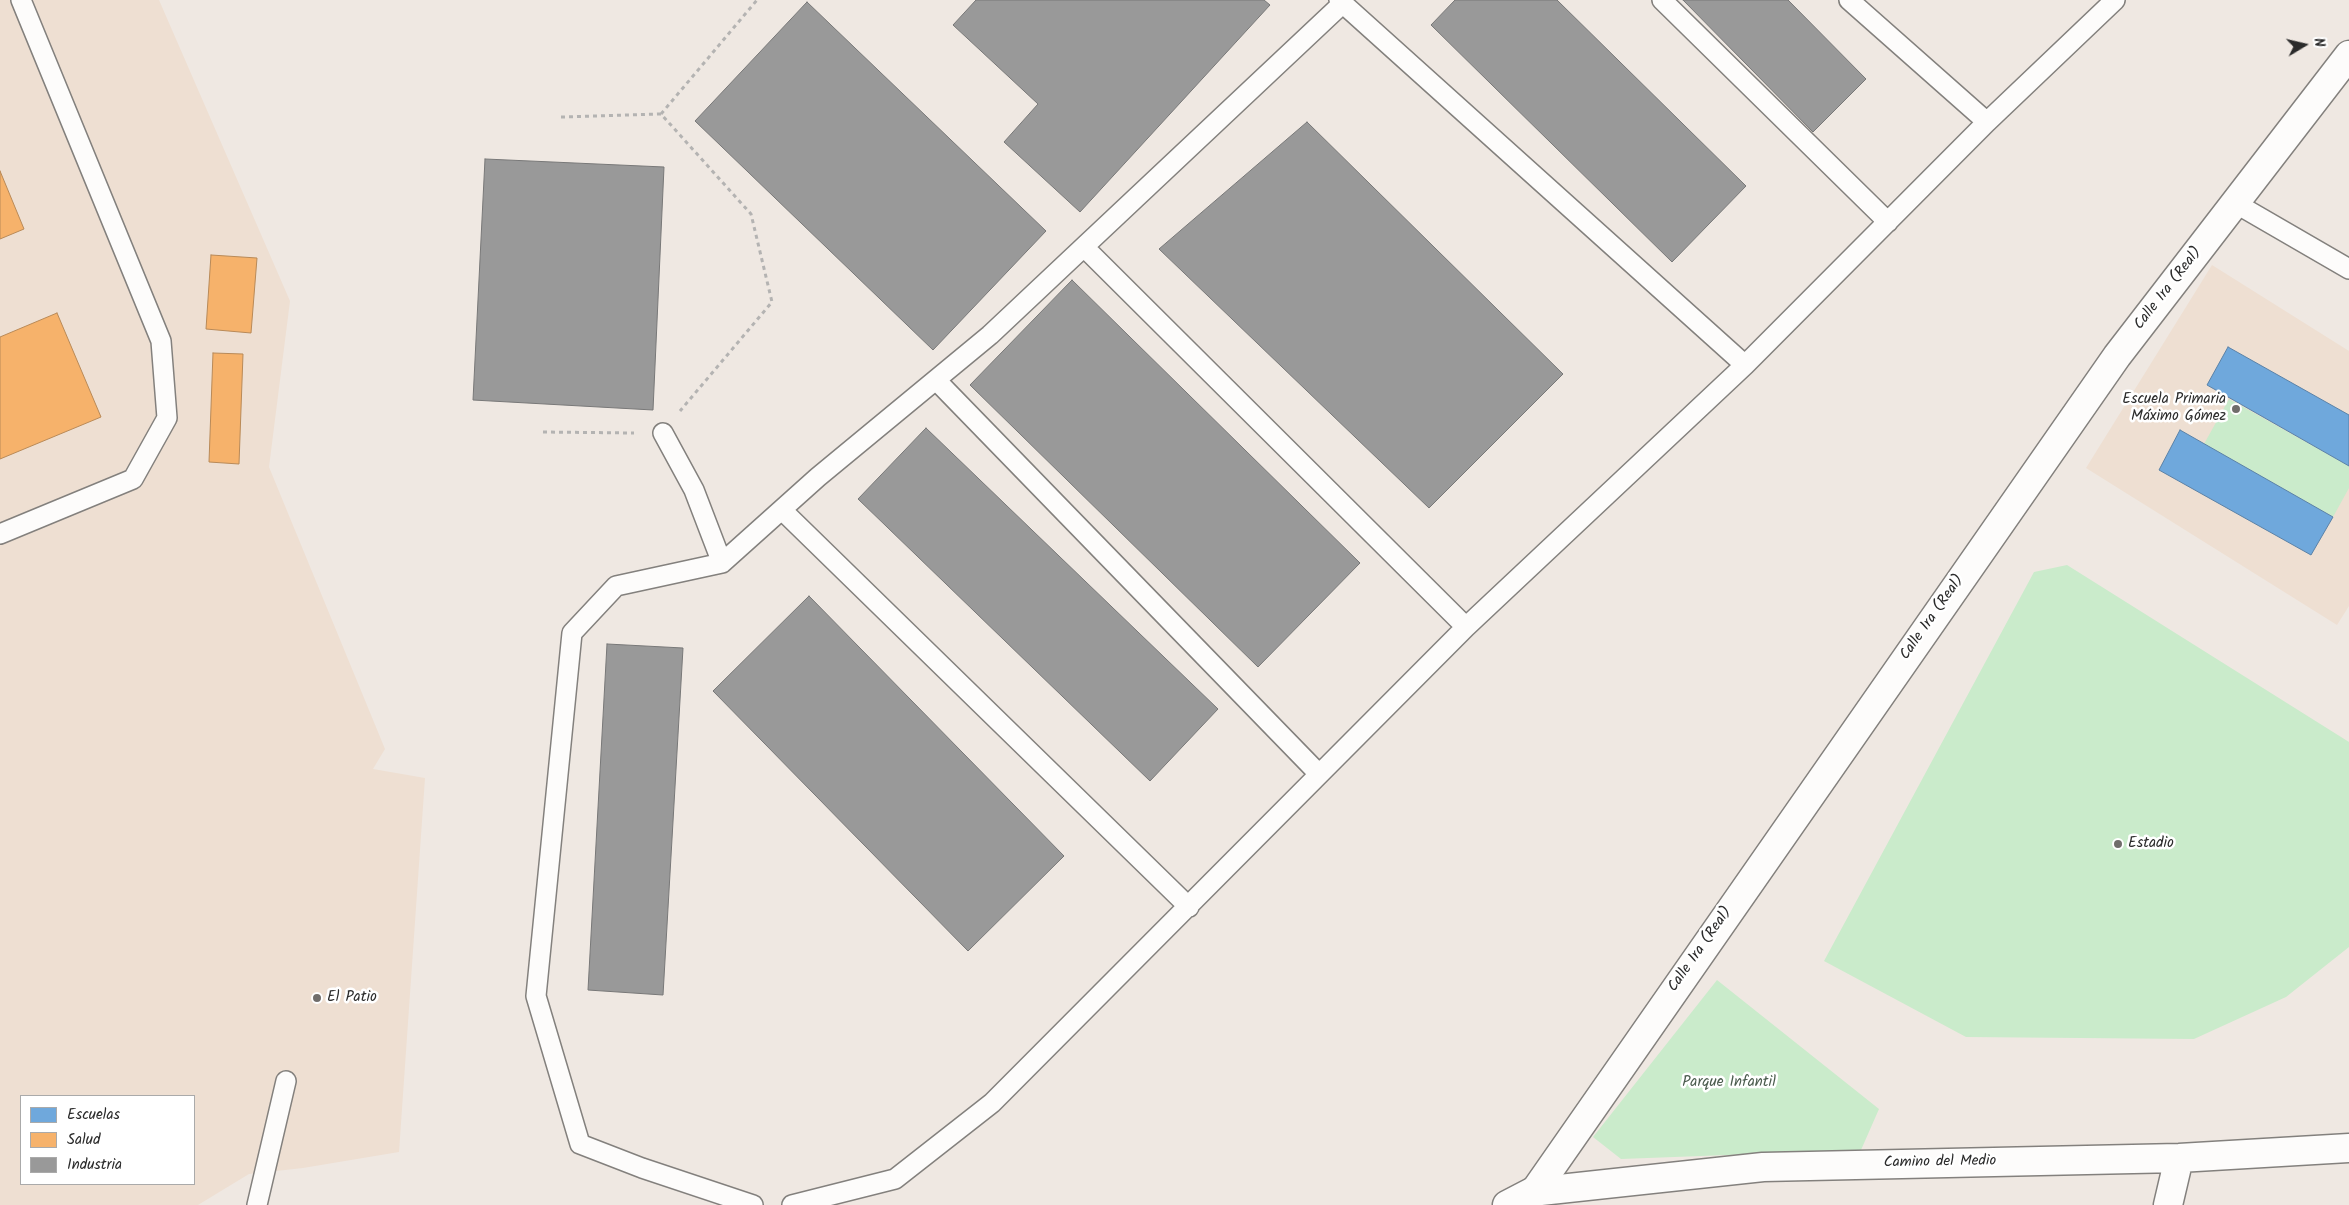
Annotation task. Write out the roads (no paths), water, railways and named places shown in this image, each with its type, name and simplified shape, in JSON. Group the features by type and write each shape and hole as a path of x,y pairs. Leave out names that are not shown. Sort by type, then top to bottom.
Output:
{"street":[{"name":"Calle 1ra (Real)","path":"1528,1199 2117,356 2349,55"},
{"name":"Camino del Medio","path":"1528,1199 1763,1167 2179,1158 2349,1148"},
{"path":"2168,1205 2179,1158"},
{"path":"1508,1205 1528,1199"}],"lane":[{"path":"0,534 133,478 167,418 161,341 21,0"},
{"path":"1662,0 1888,222"},
{"path":"1849,0 1988,122"},
{"path":"792,1205 895,1179 992,1103 1466,627 1745,365 1988,122 2115,0"},
{"path":"753,1205 642,1168 580,1144 536,996 572,632 616,586 722,563 818,477 990,336 1341,2 1745,365"},
{"path":"2235,203 2349,269"},
{"path":"1084,247 1466,627"},
{"path":"936,380 1319,774"},
{"path":"663,433 694,490 722,563"},
{"path":"782,510 1189,907"},
{"path":"256,1205 286,1081"}],"place":[{"name":"Escuela Primaria Máximo Gómez","path":"2236,409"},
{"name":"Estadio","path":"2118,844"},
{"name":"El Patio","path":"317,998"}],"park label":[{"name":"Parque Infantil","path":"1729,1083"}]}
